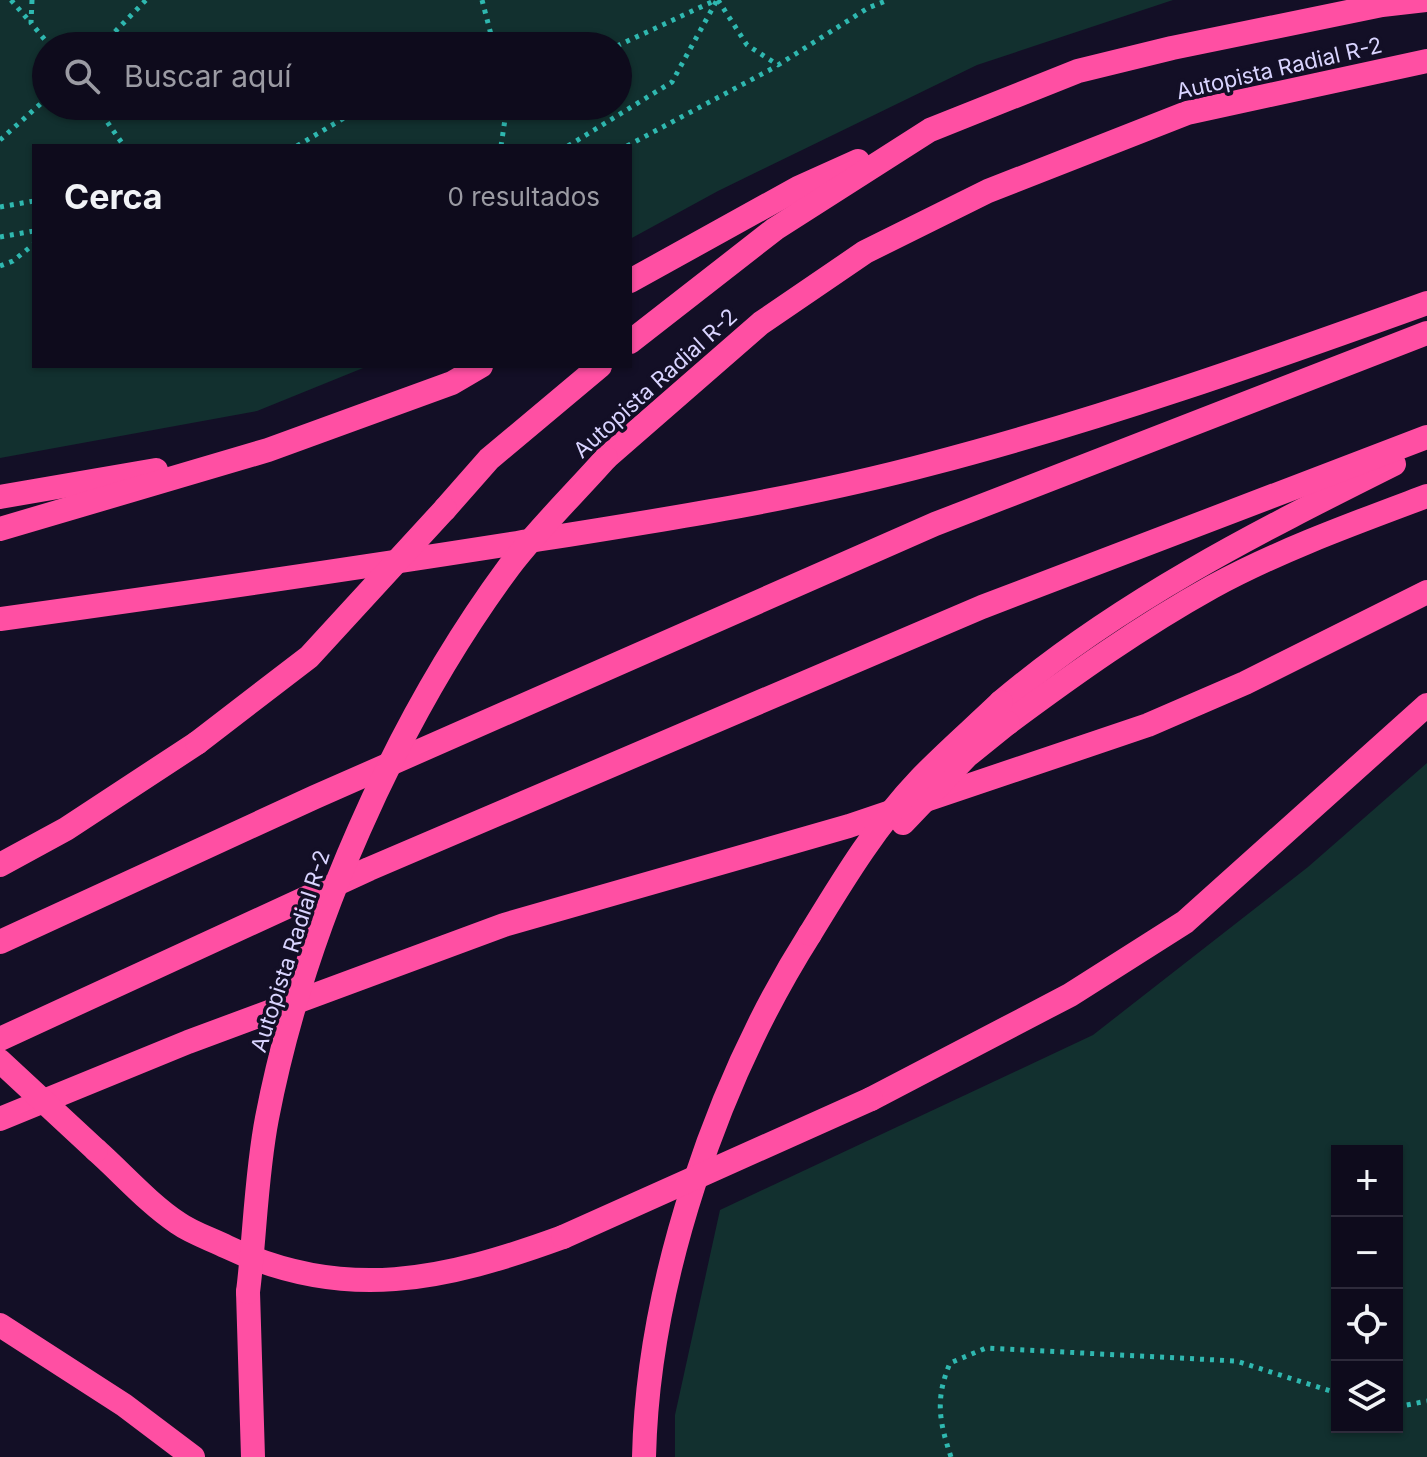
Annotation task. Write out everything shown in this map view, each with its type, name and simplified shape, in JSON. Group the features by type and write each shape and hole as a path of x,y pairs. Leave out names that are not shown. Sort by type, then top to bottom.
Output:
{"highway":[{"path":"632,280 798,188 930,130 1078,71 1232,35 1382,5 1427,0"},
{"name":"Autopista Radial R-2","path":"253,1457 248,1292 267,1118 298,998 347,856 422,702 510,566 606,458 761,323 865,252 988,191 1187,113 1427,61"},
{"path":"632,340 775,229 930,130"},
{"path":"0,619 258,583 792,496 928,465 1064,427 1227,374 1427,303"},
{"path":"0,942 315,797 935,524 1427,333"},
{"path":"0,529 268,450 452,383 478,368"},
{"path":"0,865 66,829 197,743 309,657 489,459 598,368"},
{"path":"0,1039 369,869 982,607 1427,437"},
{"path":"1004,713 1041,668 1158,588 1427,448"},
{"path":"0,497 268,450"},
{"path":"644,1457 657,1339 684,1221 733,1085 785,976 858,856 885,820 920,779 1004,713 1214,586 1346,527 1427,496"},
{"path":"0,1119 188,1042 504,925 849,826 1148,725 1245,683 1427,592"},
{"path":"0,1061 178,1223 262,1263 341,1282 428,1277 502,1259 563,1237 871,1099 1070,995 1185,922 1427,705"},
{"path":"0,1325 124,1405 193,1457"}],"path":[{"path":"11,0 38,32"},
{"path":"31,23 32,0"},
{"path":"115,32 146,0"},
{"path":"482,0 490,32"},
{"path":"632,39 717,0"},
{"path":"717,0 747,45 778,65"},
{"path":"632,107 672,82 717,0"},
{"path":"631,144 778,65 868,8 888,0"},
{"path":"0,140 32,111"},
{"path":"106,120 123,144"},
{"path":"300,144 341,120"},
{"path":"501,144 505,120"},
{"path":"571,144 610,120"},
{"path":"0,207 32,201"},
{"path":"0,237 32,231"},
{"path":"0,266 13,261 32,246"},
{"path":"951,1457 941,1427 939,1388 950,1363 986,1348 1236,1361 1331,1391"},
{"path":"1403,1406 1427,1401"}],"green space":[{"path":"0,0 1173,0 977,65 718,191 632,238 632,144 32,144 32,368 363,368 257,411 0,458"},
{"path":"1427,763 1427,1457 675,1457 675,1415 720,1210 1093,1035 1308,867"}]}
